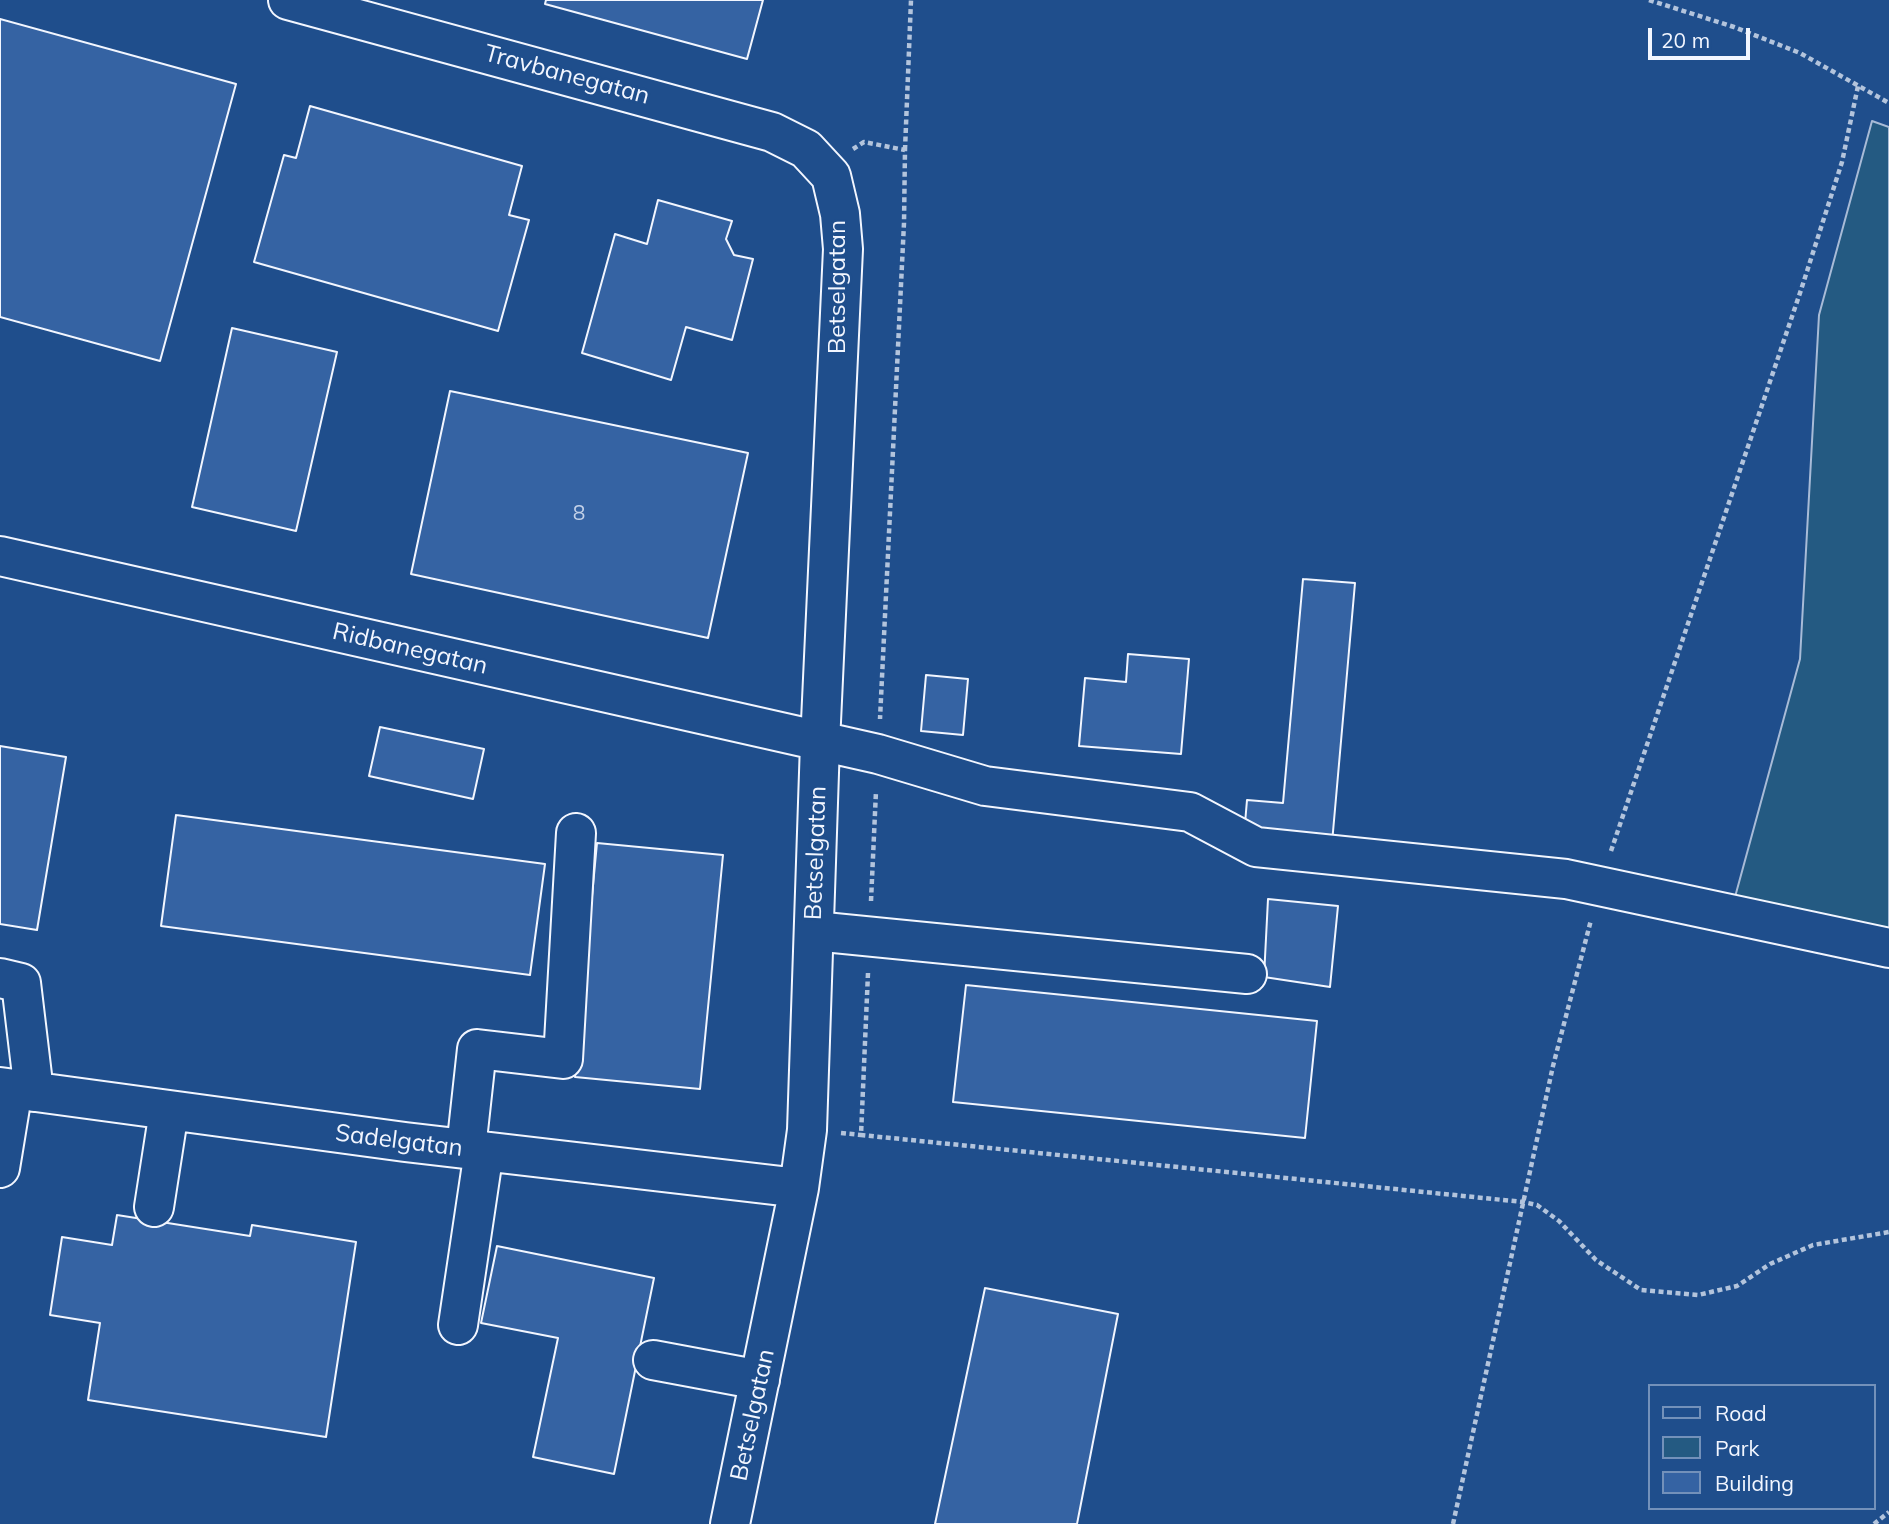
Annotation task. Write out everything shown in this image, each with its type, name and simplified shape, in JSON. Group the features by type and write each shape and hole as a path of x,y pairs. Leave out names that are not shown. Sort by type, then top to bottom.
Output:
{"street":[{"name":"Travbanegatan","path":"288,0 772,132 806,149 831,176"},
{"name":"Betselgatan","path":"730,1524 799,1188 807,1130 820,743 844,249 840,214 831,176"},
{"name":"Ridbanegatan","path":"0,556 878,754 985,786 1190,812 1256,847 1566,879 1889,948"},
{"path":"458,1325 475,1150 477,1049 563,1059 576,833"},
{"path":"814,931 1247,974"},
{"path":"0,978 21,984 16,1089 0,1168"},
{"name":"Sadelgatan","path":"16,1089 475,1150 799,1188"},
{"path":"154,1208 169,1111"},
{"path":"653,1360 760,1380"}],"path":[{"path":"905,150 911,0"},
{"path":"1649,0 1734,27 1800,53 1889,103"},
{"path":"1453,1524 1553,1066 1599,886 1801,290 1842,162 1858,86"},
{"path":"1523,1202 1537,1205 1559,1221 1596,1260 1641,1290 1698,1295 1737,1286 1770,1264 1813,1245 1889,1232"},
{"path":"1874,1524 1889,1512"}],"green space":[{"path":"1872,121 1889,127 1889,931 1735,897 1800,659 1819,315"}],"building":[{"path":"546,0 763,0 747,59 545,4"},
{"path":"0,19 236,84 160,361 0,317"},
{"path":"310,106 522,166 509,215 529,220 498,331 254,262 284,155 296,158"},
{"path":"658,200 732,221 726,239 734,255 753,259 732,340 686,327 671,380 582,353 615,234 647,244"},
{"path":"232,328 337,352 296,531 192,507"},
{"path":"450,391 748,453 708,638 411,574"},
{"path":"1303,579 1355,583 1332,843 1244,835 1247,800 1283,803"},
{"path":"1128,654 1189,659 1181,754 1079,746 1085,678 1126,682"},
{"path":"926,675 968,679 963,735 921,731"},
{"path":"380,727 484,749 473,799 369,776"},
{"path":"0,746 66,757 37,930 0,924"},
{"path":"176,815 545,864 530,975 161,926"},
{"path":"597,843 723,855 700,1089 575,1077"},
{"path":"1268,899 1338,906 1330,987 1264,977"},
{"path":"966,985 1317,1021 1305,1138 953,1102"},
{"path":"117,1215 250,1236 252,1225 356,1242 326,1437 88,1400 100,1323 50,1315 62,1237 112,1245"},
{"path":"497,1246 654,1278 614,1474 533,1457 558,1338 481,1323"},
{"path":"985,1288 1118,1314 1077,1524 935,1524"}]}
